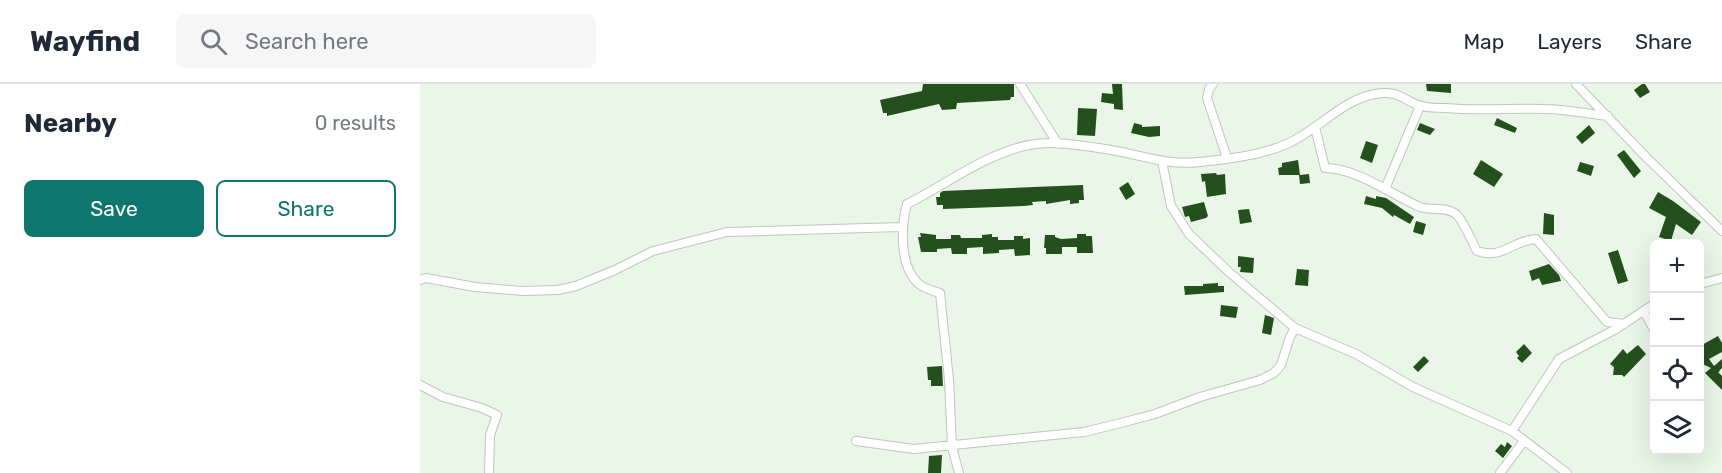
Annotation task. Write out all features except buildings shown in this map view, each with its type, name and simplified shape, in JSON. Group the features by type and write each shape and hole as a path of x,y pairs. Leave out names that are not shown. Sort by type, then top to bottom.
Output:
{"street":[{"path":"1020,84 1058,144"},
{"path":"1213,84 1207,98 1227,158"},
{"path":"1576,84 1646,158 1722,231"},
{"path":"959,473 952,447 950,380 940,294 918,284 905,256 902,228 907,204 988,159 1030,145 1058,144 1113,150 1162,161 1198,163 1257,153 1288,143 1332,114 1375,94 1391,93 1420,106 1455,109 1548,109 1608,117"},
{"path":"1385,189 1420,106"},
{"path":"1315,127 1325,168 1366,179 1430,210 1445,209 1457,214 1477,251 1489,255 1504,252 1524,239 1536,239 1607,322 1624,324"},
{"path":"1162,161 1171,206 1189,234 1229,272 1295,328 1356,354 1413,387 1512,431 1567,473"},
{"path":"420,280 426,278 475,287 524,291 558,290 576,286 654,251 727,232 902,228"},
{"path":"1704,283 1722,278"},
{"path":"1512,431 1559,358 1624,324 1650,307"},
{"path":"1644,311 1650,322"},
{"path":"856,441 914,449 952,447 1084,432 1155,414 1200,397 1260,380 1274,373 1281,365 1295,328"},
{"path":"420,385 443,397 497,414 490,435 489,473"},
{"path":"1500,473 1524,441"}]}
